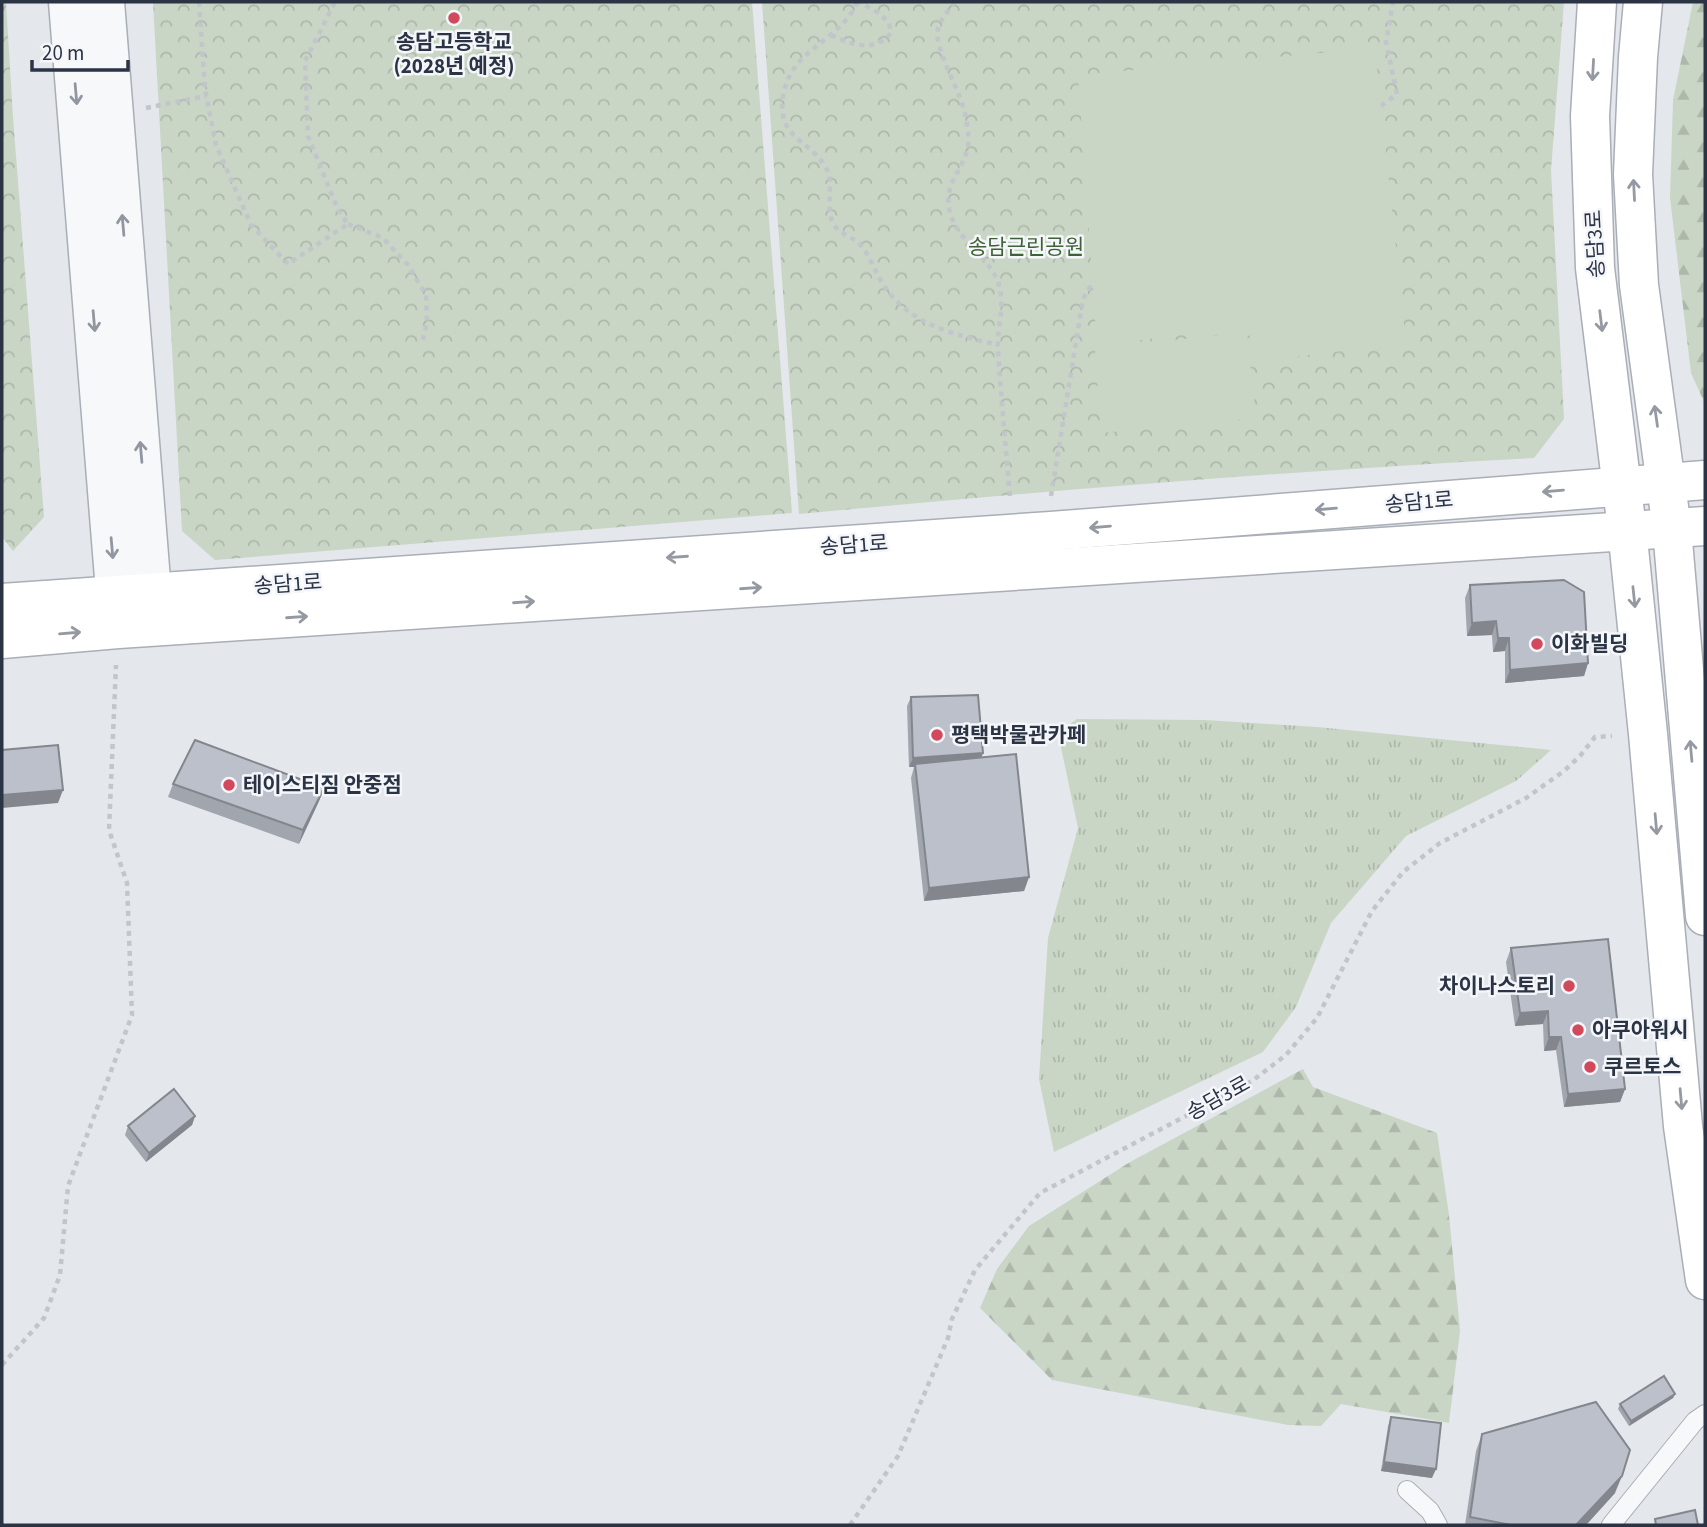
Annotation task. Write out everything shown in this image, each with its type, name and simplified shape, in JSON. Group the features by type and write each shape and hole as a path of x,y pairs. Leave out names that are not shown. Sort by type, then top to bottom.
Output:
{"main road":[{"name":"송담3로","path":"1597,2 1590,116 1595,268 1627,529 1683,1126 1705,1280"},
{"name":"송담3로","path":"1643,2 1637,70 1635,202 1639,285 1665,484 1689,527 1705,916"},
{"name":"송담1로","path":"2,639 137,611 1051,531 1705,480"},
{"path":"1621,486 1689,527"},
{"name":"송담1로","path":"2,603 137,611 1689,527"}],"street":[{"path":"68,2 137,611"},
{"path":"105,2 137,611"}],"lane":[{"path":"1611,1525 1695,1421 1705,1414"},
{"path":"1407,1490 1430,1511 1438,1525"}],"path":[{"path":"199,2 206,96 216,145 251,225 288,264 348,224"},
{"path":"335,2 305,61 308,136 338,209 348,224 383,238 408,264 426,295 427,322 422,344"},
{"path":"831,35 863,46 882,42 891,33 891,27 886,20 858,2 847,19 831,35 804,55 792,72 785,89 782,104 790,131 825,165 830,175 829,201 832,222 836,228 858,241 882,283 895,300 913,315 936,327 998,345"},
{"path":"955,2 937,30 944,61 963,100 968,146 949,187 947,201 959,233 989,265 999,281 1002,297 998,345 1011,509"},
{"path":"1381,106 1397,94 1386,42 1393,2"},
{"path":"135,110 206,96"},
{"path":"1051,531 1049,510 1083,299 1093,282"},
{"path":"2,1365 44,1318 60,1275 68,1186 132,1015 127,883 110,830 137,611"},
{"name":"송담3로","path":"850,1525 898,1455 943,1350 952,1319 975,1270 1040,1193 1252,1081 1286,1055 1317,1018 1372,911 1403,872 1440,843 1526,798 1564,771 1595,737 1648,734"}],"green space":[{"path":"2,2 6,2 44,517 13,551 2,537"},
{"path":"153,2 752,2 792,513 215,560 182,531"},
{"name":"송담근린공원","path":"762,2 1564,2 1551,170 1564,419 1534,458 1166,482 799,514"},
{"path":"1693,2 1705,2 1705,404 1691,373 1670,198 1673,100"},
{"path":"1375,48 1406,343 1255,362 1248,327 1097,345 1078,75"},
{"path":"1247,332 1256,418 1101,433 1095,349"},
{"path":"1077,719 1205,720 1317,727 1551,750 1516,781 1406,836 1331,923 1296,1007 1263,1052 1054,1152 1039,1079 1048,938 1078,828 1058,733"},
{"path":"1303,1069 1313,1087 1437,1133 1449,1215 1460,1331 1449,1423 1341,1404 1321,1426 1288,1425 1052,1380 980,1308 997,1269 1029,1226 1130,1162"}],"building":[{"name":"이화빌딩","path":"1564,580 1584,592 1588,663 1510,670 1509,638 1498,638 1496,621 1472,623 1470,585"},
{"path":"978,695 983,753 913,758 911,697"},
{"path":"195,740 324,788 303,830 173,784"},
{"path":"58,745 63,790 2,795 2,750"},
{"path":"1016,754 1029,877 929,888 915,764"},
{"path":"1608,939 1625,1089 1568,1094 1561,1037 1549,1037 1548,1011 1520,1013 1511,948"},
{"path":"174,1089 195,1116 149,1153 128,1126"},
{"path":"1664,1376 1675,1394 1631,1421 1620,1404"},
{"path":"1596,1402 1630,1450 1622,1476 1576,1525 1511,1525 1470,1517 1482,1434"},
{"path":"1391,1417 1441,1423 1436,1469 1384,1462"},
{"path":"1695,1510 1698,1525 1656,1525 1655,1519"}],"place":[{"name":"송담고등학교 (2028년 예정)","path":"454,18"},
{"name":"이화빌딩","path":"1537,644"},
{"name":"평택박물관카페","path":"937,735"},
{"name":"테이스티짐 안중점","path":"229,785"},
{"name":"차이나스토리","path":"1569,986"},
{"name":"아쿠아워시","path":"1578,1030"},
{"name":"쿠르토스","path":"1590,1067"}]}
